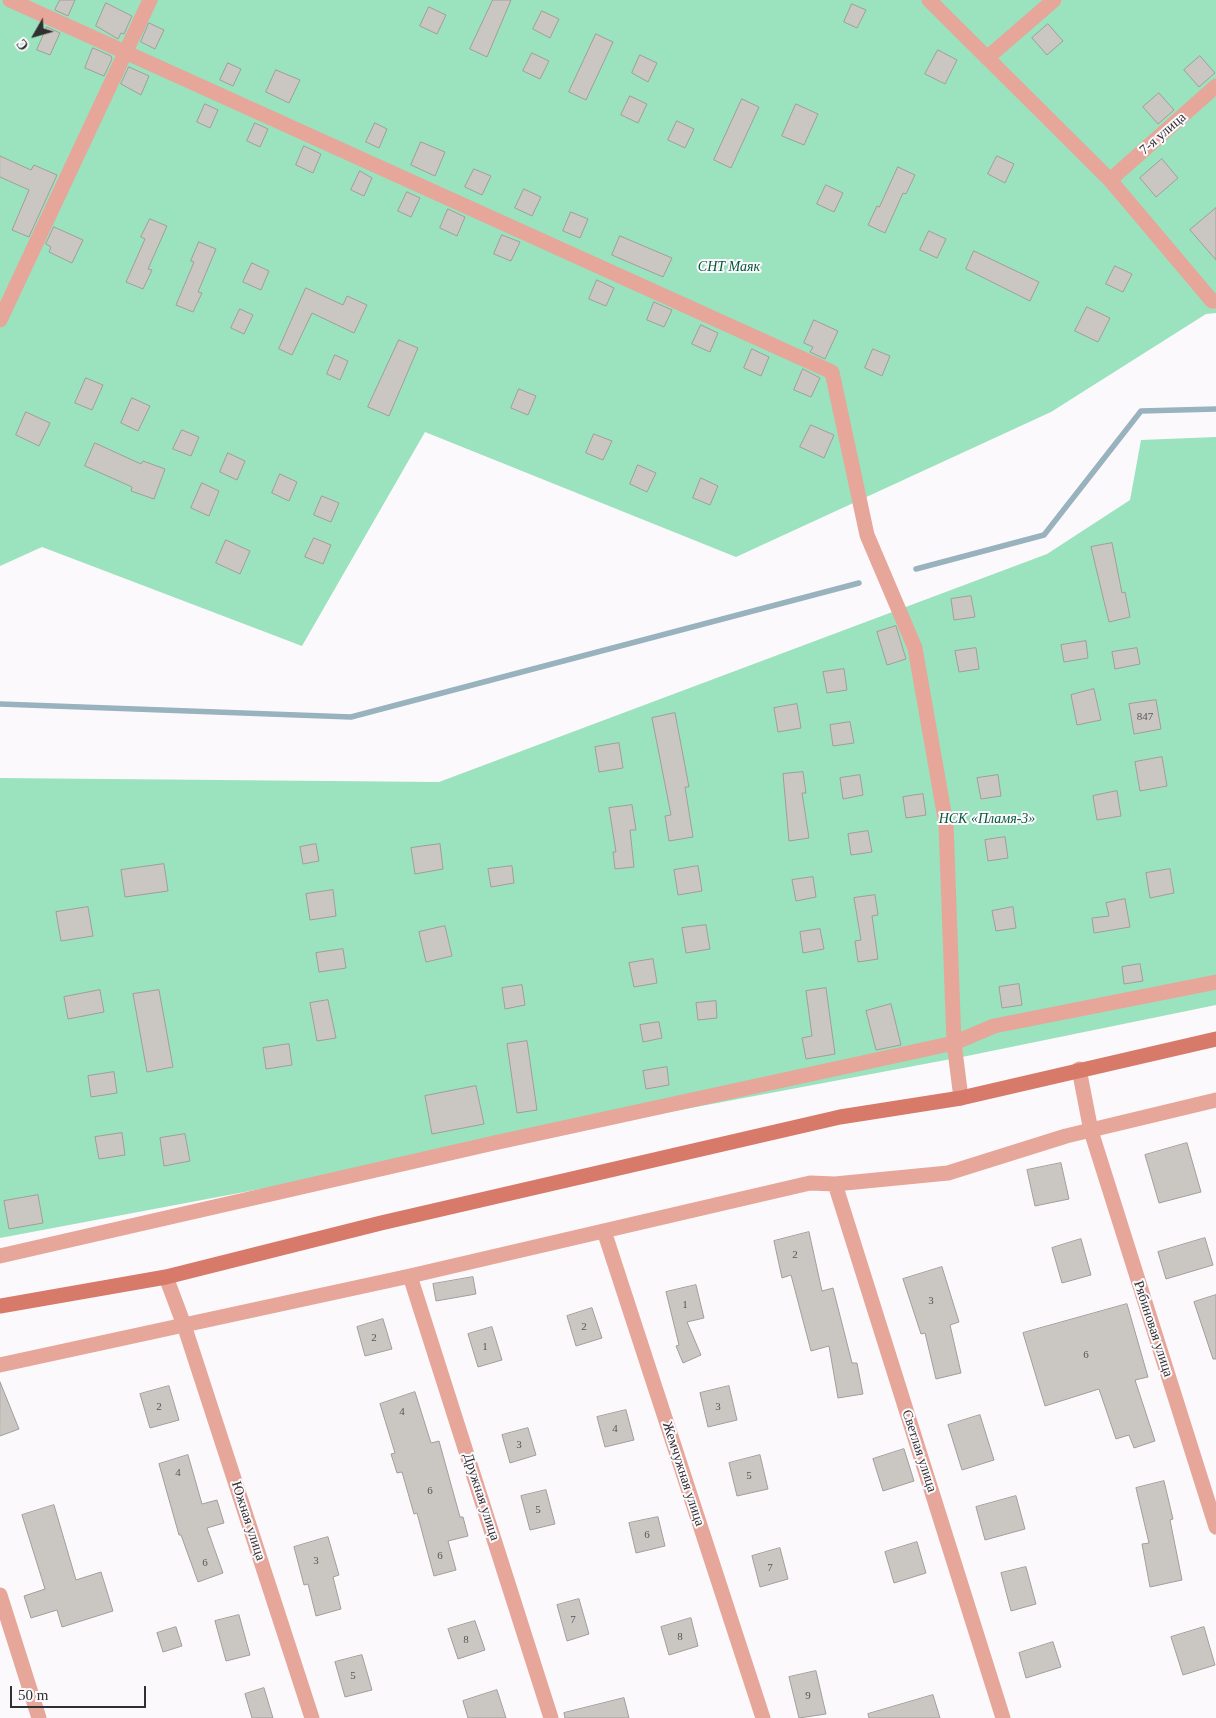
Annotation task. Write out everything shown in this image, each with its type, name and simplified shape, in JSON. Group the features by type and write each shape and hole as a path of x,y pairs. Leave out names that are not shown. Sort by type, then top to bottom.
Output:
{"street":[{"path":"10,0 832,372 867,535 915,648 946,824 954,1043 961,1098"},
{"path":"0,320 127,53 150,0"},
{"path":"929,0 1110,180 1212,300 1216,301"},
{"path":"986,58 1054,0"},
{"name":"7-я улица","path":"1110,180 1216,86"},
{"path":"0,1256 494,1143 954,1043 994,1026 1216,982"},
{"path":"0,1306 166,1277 381,1223 840,1117 961,1098 1079,1069 1216,1039"},
{"name":"Рябиновая улица","path":"1079,1069 1091,1131 1216,1527"},
{"path":"0,1365 410,1276 810,1183 835,1184 948,1173 1091,1131 1216,1100"},
{"name":"Светлая улица","path":"835,1184 1003,1718"},
{"name":"Жемчужная улица","path":"604,1231 763,1718"},
{"name":"Дружная улица","path":"410,1276 551,1718"},
{"name":"Южная улица","path":"166,1277 184,1325 312,1718"},
{"path":"0,1595 39,1718"}],"green space":[{"name":"СНТ Маяк","path":"0,0 1216,0 1216,313 1206,314 1051,412 736,557 425,432 302,646 42,547 0,566"},
{"name":"НСК «Пламя-3»","path":"1216,437 1216,1005 967,1056 0,1238 0,778 439,782 1047,554 1130,500 1141,440"}],"building":[{"path":"60,0 75,0 68,16 55,10"},
{"path":"493,0 511,0 487,57 470,49"},
{"path":"106,3 132,16 124,34 121,33 118,39 96,26"},
{"path":"852,4 866,10 857,28 844,22"},
{"path":"429,7 446,15 437,34 420,26"},
{"path":"542,11 559,19 550,38 533,29"},
{"path":"149,23 164,30 155,49 141,42"},
{"path":"1048,24 1063,41 1047,55 1032,38"},
{"path":"47,27 60,33 50,55 37,50"},
{"path":"596,34 613,42 586,100 569,92"},
{"path":"93,48 111,56 112,59 104,76 85,68"},
{"path":"938,50 957,60 945,84 925,74"},
{"path":"532,53 549,61 540,79 523,71"},
{"path":"640,55 657,63 648,82 632,73"},
{"path":"1200,56 1215,73 1199,87 1184,70"},
{"path":"228,63 241,69 233,86 220,80"},
{"path":"129,67 149,76 141,95 121,84"},
{"path":"276,70 300,80 289,103 266,92"},
{"path":"1159,93 1174,110 1158,124 1143,107"},
{"path":"630,96 647,104 638,123 621,115"},
{"path":"742,99 759,107 731,168 714,160"},
{"path":"205,104 218,110 210,128 197,122"},
{"path":"796,104 818,114 804,145 782,136"},
{"path":"677,121 694,129 685,148 668,140"},
{"path":"255,123 268,129 260,147 247,141"},
{"path":"375,123 387,129 379,148 366,142"},
{"path":"421,142 445,152 435,176 411,165"},
{"path":"304,146 321,154 313,173 296,165"},
{"path":"0,156 31,170 34,165 57,175 29,237 12,230 29,190 0,177"},
{"path":"997,156 1014,164 1005,183 988,174"},
{"path":"1162,159 1178,178 1156,197 1140,178"},
{"path":"898,167 915,175 906,194 903,193 885,233 868,225 877,206 879,207"},
{"path":"474,169 491,176 482,195 465,187"},
{"path":"360,171 372,178 364,196 351,190"},
{"path":"826,185 843,193 834,212 817,204"},
{"path":"524,189 541,197 532,216 515,208"},
{"path":"407,192 420,198 411,217 398,211"},
{"path":"1216,208 1216,260 1190,230"},
{"path":"448,209 465,217 457,236 440,228"},
{"path":"571,212 588,219 580,238 563,231"},
{"path":"150,219 167,226 148,269 152,270 143,289 126,282 145,239 141,237"},
{"path":"54,227 83,240 72,263 49,252 51,247 46,244"},
{"path":"929,231 946,239 937,258 920,250"},
{"path":"502,235 520,242 511,261 494,254"},
{"path":"620,236 672,258 663,277 612,255"},
{"path":"199,242 216,249 198,292 202,293 193,312 176,305 194,262 191,261"},
{"path":"974,251 1039,282 1030,301 966,269"},
{"path":"252,263 269,271 261,290 243,282"},
{"path":"1115,266 1132,274 1123,292 1106,284"},
{"path":"597,280 614,288 606,306 589,299"},
{"path":"306,288 343,305 347,296 367,305 354,333 312,313 292,355 279,349"},
{"path":"654,302 672,310 664,327 647,320"},
{"path":"1087,307 1110,318 1098,342 1075,331"},
{"path":"240,309 253,315 244,334 231,328"},
{"path":"814,320 838,331 825,359 810,352 813,347 804,343"},
{"path":"701,325 718,333 710,352 692,344"},
{"path":"399,340 418,348 389,416 368,407"},
{"path":"752,349 769,357 761,376 744,368"},
{"path":"873,349 890,356 882,376 865,368"},
{"path":"335,355 348,361 340,380 327,374"},
{"path":"803,369 820,378 811,397 794,390"},
{"path":"86,378 103,385 92,410 75,403"},
{"path":"519,389 536,396 528,415 511,408"},
{"path":"132,398 150,406 138,431 121,423"},
{"path":"26,412 50,423 39,446 16,435"},
{"path":"811,425 834,435 824,458 800,447"},
{"path":"182,430 199,437 191,456 173,449"},
{"path":"594,434 612,441 603,460 586,453"},
{"path":"95,443 141,464 143,461 165,469 154,499 131,491 132,487 85,466"},
{"path":"228,453 245,461 237,480 220,472"},
{"path":"638,465 656,473 647,492 630,484"},
{"path":"280,474 297,482 289,501 272,493"},
{"path":"701,478 718,486 710,505 693,498"},
{"path":"202,483 219,491 209,516 191,508"},
{"path":"322,496 339,503 331,522 314,515"},
{"path":"314,538 331,545 323,564 305,557"},
{"path":"226,540 250,551 240,574 216,563"},
{"path":"1112,543 1122,593 1125,592 1130,617 1109,622 1091,547"},
{"path":"971,596 975,617 954,620 951,599"},
{"path":"896,626 906,659 887,665 877,632"},
{"path":"1086,641 1088,658 1064,662 1061,645"},
{"path":"976,648 979,669 959,672 955,651"},
{"path":"1137,648 1140,664 1115,669 1112,652"},
{"path":"844,669 847,690 827,693 823,672"},
{"path":"1094,689 1101,720 1077,725 1071,695"},
{"path":"1156,700 1161,729 1134,734 1129,704"},
{"path":"797,704 801,728 778,732 774,708"},
{"path":"675,713 689,787 685,787 693,837 669,841 665,816 671,815 652,718"},
{"path":"850,722 854,743 833,746 830,725"},
{"path":"619,743 623,768 599,772 595,747"},
{"path":"1162,757 1167,786 1140,791 1135,762"},
{"path":"803,772 806,793 802,793 809,838 789,841 783,774"},
{"path":"860,775 863,795 843,799 840,778"},
{"path":"998,775 1001,796 981,799 977,778"},
{"path":"1117,791 1121,816 1097,820 1093,796"},
{"path":"923,794 926,815 906,818 903,797"},
{"path":"632,805 636,830 630,830 634,867 615,869 613,852 616,852 609,808"},
{"path":"868,831 872,852 851,855 848,834"},
{"path":"1005,837 1008,858 988,861 985,840"},
{"path":"316,844 319,861 303,864 300,847"},
{"path":"440,844 443,869 415,874 411,848"},
{"path":"164,864 168,891 125,897 121,870"},
{"path":"512,866 514,883 491,887 488,869"},
{"path":"698,866 702,891 678,895 674,870"},
{"path":"1170,869 1174,893 1150,898 1146,873"},
{"path":"813,877 816,897 796,901 792,880"},
{"path":"333,890 336,916 310,920 306,894"},
{"path":"875,895 878,915 872,916 878,959 858,962 855,941 861,940 854,898"},
{"path":"1125,899 1130,927 1094,933 1092,918 1109,916 1106,903"},
{"path":"88,907 93,936 61,941 56,912"},
{"path":"1013,907 1016,928 996,931 992,911"},
{"path":"706,925 710,949 686,953 682,928"},
{"path":"445,926 452,956 426,962 419,932"},
{"path":"820,929 824,949 803,953 800,932"},
{"path":"343,949 346,968 319,972 316,953"},
{"path":"653,959 657,983 634,987 629,963"},
{"path":"1140,964 1143,981 1124,984 1122,967"},
{"path":"1019,984 1022,1005 1002,1008 999,987"},
{"path":"522,985 525,1005 505,1009 502,988"},
{"path":"826,988 835,1054 806,1059 802,1038 812,1036 806,991"},
{"path":"100,990 104,1012 68,1019 64,997"},
{"path":"159,990 173,1067 147,1072 133,994"},
{"path":"328,1000 336,1038 317,1041 310,1003"},
{"path":"716,1001 717,1018 698,1020 696,1003"},
{"path":"891,1004 901,1045 876,1050 866,1011"},
{"path":"659,1022 662,1038 643,1042 640,1025"},
{"path":"527,1041 537,1110 517,1113 507,1044"},
{"path":"289,1044 292,1065 266,1069 263,1048"},
{"path":"667,1067 669,1085 646,1089 643,1071"},
{"path":"114,1072 117,1093 91,1097 88,1076"},
{"path":"476,1086 484,1124 432,1134 425,1096"},
{"path":"122,1133 125,1155 99,1159 95,1137"},
{"path":"185,1134 190,1161 164,1166 160,1138"},
{"path":"1187,1143 1201,1192 1159,1203 1145,1155"},
{"path":"1061,1163 1069,1199 1035,1206 1027,1170"},
{"path":"38,1195 43,1223 9,1229 4,1201"},
{"path":"809,1232 822,1291 833,1288 852,1363 857,1363 863,1394 838,1398 829,1346 811,1351 791,1275 782,1278 774,1241"},
{"path":"1205,1238 1213,1265 1166,1279 1158,1252"},
{"path":"1081,1239 1091,1275 1062,1283 1052,1248"},
{"path":"942,1267 959,1322 950,1325 961,1373 936,1379 925,1333 921,1334 903,1279"},
{"path":"473,1277 476,1294 436,1301 433,1284"},
{"path":"696,1285 704,1318 687,1322 701,1355 683,1363 676,1346 679,1345 666,1292"},
{"path":"1216,1295 1216,1359 1213,1359 1194,1302"},
{"path":"1127,1304 1148,1377 1135,1380 1155,1441 1134,1448 1129,1435 1116,1439 1099,1389 1045,1406 1023,1333"},
{"path":"592,1308 602,1338 576,1346 567,1316"},
{"path":"383,1319 392,1349 365,1356 357,1327"},
{"path":"492,1327 502,1360 478,1367 468,1334"},
{"path":"0,1382 19,1429 0,1436"},
{"path":"169,1386 179,1420 150,1428 140,1394"},
{"path":"729,1386 737,1420 708,1427 700,1393"},
{"path":"415,1392 431,1443 439,1441 460,1517 463,1517 468,1536 448,1541 456,1570 434,1576 417,1513 414,1514 402,1472 397,1473 391,1454 395,1453 380,1404"},
{"path":"626,1410 634,1440 605,1447 597,1417"},
{"path":"980,1415 994,1460 962,1470 948,1425"},
{"path":"528,1428 536,1455 510,1463 502,1435"},
{"path":"904,1449 914,1481 883,1491 873,1459"},
{"path":"188,1455 202,1504 217,1500 224,1523 207,1528 223,1573 198,1582 181,1535 179,1535 159,1464"},
{"path":"760,1455 768,1489 737,1496 729,1463"},
{"path":"1164,1481 1173,1519 1170,1520 1182,1580 1150,1587 1142,1544 1149,1543 1136,1488"},
{"path":"546,1490 555,1524 530,1530 521,1496"},
{"path":"1016,1496 1025,1529 985,1540 976,1507"},
{"path":"54,1505 76,1580 101,1572 113,1611 62,1627 57,1610 31,1618 24,1596 45,1589 22,1515"},
{"path":"658,1517 665,1546 636,1553 629,1523"},
{"path":"328,1537 339,1575 333,1577 341,1609 316,1616 308,1584 304,1585 294,1547"},
{"path":"917,1542 926,1573 894,1583 885,1552"},
{"path":"780,1548 788,1579 760,1587 752,1556"},
{"path":"1026,1567 1036,1604 1011,1611 1001,1573"},
{"path":"579,1599 589,1634 567,1641 557,1605"},
{"path":"239,1615 250,1655 226,1661 215,1621"},
{"path":"691,1618 698,1646 669,1655 661,1627"},
{"path":"475,1621 485,1650 458,1659 448,1629"},
{"path":"176,1627 182,1646 163,1652 157,1633"},
{"path":"1204,1627 1215,1665 1183,1675 1171,1637"},
{"path":"1053,1642 1061,1667 1026,1678 1019,1653"},
{"path":"362,1655 372,1690 345,1697 335,1662"},
{"path":"816,1671 826,1714 799,1718 789,1677"},
{"path":"264,1688 273,1718 252,1718 245,1694"},
{"path":"497,1690 506,1718 468,1718 463,1701"},
{"path":"933,1695 940,1718 869,1718 868,1714"},
{"path":"624,1698 629,1718 565,1718 564,1713"}],"waterway":[{"path":"916,569 1044,535 1141,411 1216,409"},
{"path":"0,704 351,717 859,583"}]}
